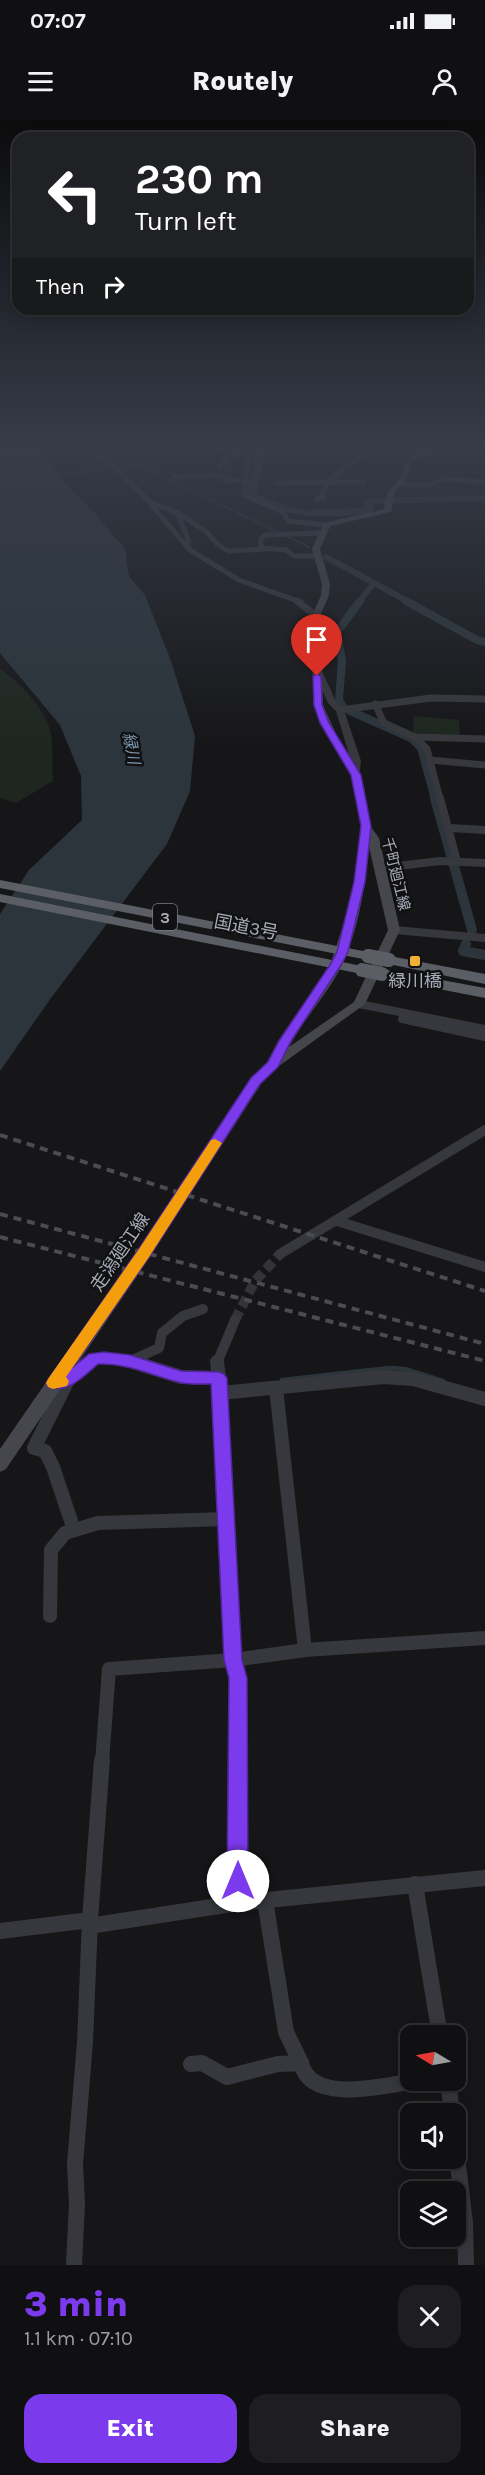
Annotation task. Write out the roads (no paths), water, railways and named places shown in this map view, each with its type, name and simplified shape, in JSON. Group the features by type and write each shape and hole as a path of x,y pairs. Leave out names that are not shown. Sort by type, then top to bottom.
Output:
{"highway":[{"name":"国道3号","path":"0,884 333,957"},
{"name":"国道3号","path":"0,898 365,963 485,993"},
{"name":"国道3号","path":"385,967 485,979"}],"main road":[{"name":"千町廻江線","path":"317,546 317,556 322,565 326,584 325,595 316,616 318,705 323,720 356,775 366,826 360,882 333,957"},
{"name":"千町廻江線","path":"366,826 373,838 394,930"},
{"name":"走潟廻江線","path":"0,1464 61,1382 256,1081 273,1064 359,1004 394,930"},
{"name":"走潟廻江線","path":"273,1064 333,957"}],"street":[{"path":"188,546 238,580 300,602 316,616"},
{"path":"220,546 228,551 286,550 294,556 317,556"},
{"path":"262,546 266,549"},
{"path":"317,668 332,703 340,710 356,761 356,775"},
{"path":"340,710 436,697 485,699"},
{"path":"375,704 384,723 415,737 427,749 457,861"},
{"path":"415,737 485,739"},
{"path":"430,760 485,765"},
{"path":"450,828 485,830"},
{"path":"381,868 440,861 485,863"},
{"path":"394,930 485,938"},
{"path":"359,1004 485,1029"},
{"path":"387,1010 396,1017 419,1024 485,1037"},
{"path":"280,1254 337,1221 454,1146 485,1130"},
{"path":"337,1221 485,1267"},
{"path":"130,1361 159,1348 162,1333 183,1316 203,1309"},
{"path":"235,1320 217,1361 221,1393 233,1660 238,1678 237,1903"},
{"path":"74,1530 53,1467 45,1451 34,1448 61,1382 95,1359 130,1361 181,1377 219,1378"},
{"path":"221,1393 383,1377 413,1379 485,1399"},
{"path":"276,1388 305,1650"},
{"path":"50,1616 51,1550 65,1533 98,1523 227,1519"},
{"path":"74,2265 77,2204 75,2164 86,2042 90,1923 109,1669 233,1660 305,1650 485,1638"},
{"path":"0,1931 90,1923 237,1903 485,1878"},
{"path":"415,1884 438,2025"},
{"path":"265,1900 286,2032 305,2077 321,2088 343,2090 400,2082"},
{"path":"191,2064 202,2063 227,2077 278,2064 301,2063"},
{"path":"458,2169 465,2223 466,2265"}],"water":[{"name":"緑川","path":"0,546 123,546 129,576 145,595 171,661 195,736 190,791 167,844 51,998 0,1071 0,914 29,870 82,820 81,776 60,725 0,653"}],"waterway":[{"path":"326,557 374,583"},
{"path":"359,602 374,583"},
{"path":"374,583 409,602"},
{"path":"342,705 339,700 342,661 337,632 360,601"},
{"path":"406,601 477,640 485,642"},
{"path":"350,711 411,738 421,748 435,799"},
{"path":"435,798 472,930"},
{"path":"466,944 463,951 485,955"},
{"path":"282,1380 389,1368 405,1369 443,1381"}],"tunnel":[{"path":"235,1320 255,1281 280,1254"}],"railway":[{"path":"0,1135 485,1291"},
{"path":"0,1214 485,1344"},
{"path":"0,1237 485,1361"}],"place":[{"name":"緑川橋","path":"415,961"}]}
